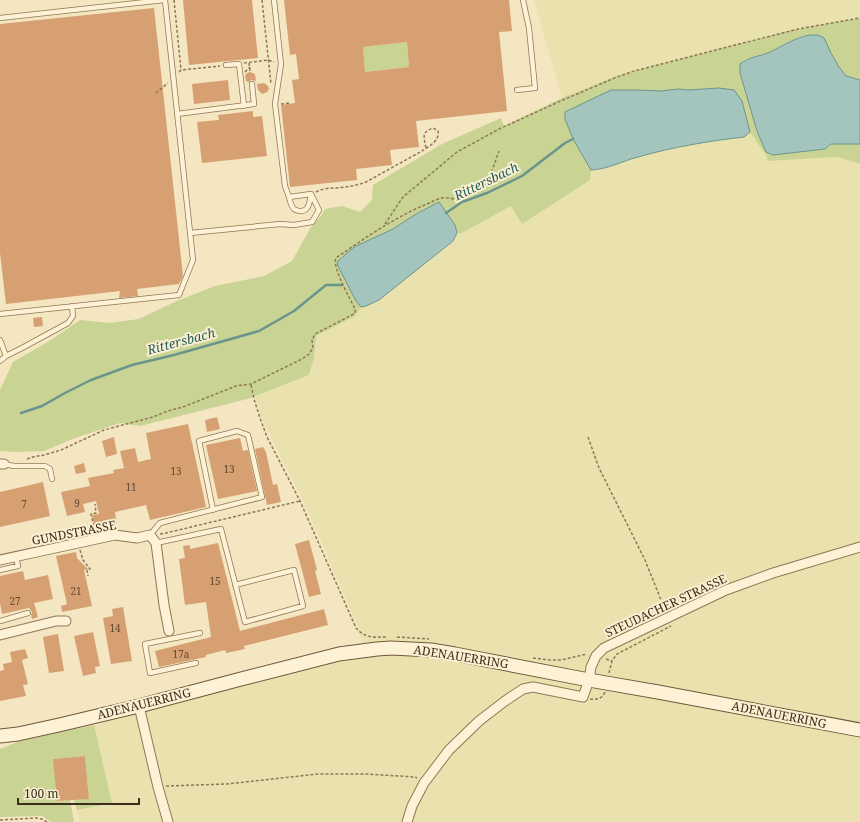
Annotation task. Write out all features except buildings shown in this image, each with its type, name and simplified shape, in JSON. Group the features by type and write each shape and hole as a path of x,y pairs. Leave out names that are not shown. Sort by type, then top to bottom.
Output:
{"main road":[{"name":"ADENAUERRING","path":"0,738 140,706 339,654 377,649 404,648 431,650 860,730"}],"street":[{"name":"GUNDSTRASSE","path":"0,560 115,535 137,538 150,535"},
{"path":"150,535 156,543 164,605 170,635"},
{"name":"STEUDACHER STRASSE","path":"583,697 596,656 604,648 726,590 773,573 860,547"},
{"path":"0,635 50,623 66,621"},
{"path":"407,822 412,806 424,783 449,750 479,721 505,701 523,689 533,687 583,697"},
{"path":"140,706 158,787 168,822"}],"lane":[{"path":"0,18 164,0 193,260 179,295 0,314"},
{"path":"274,0 281,64 275,104 285,186 294,209 299,211 304,211 308,208 311,194"},
{"path":"517,90 535,88 529,28 523,0"},
{"path":"226,65 239,64 244,106"},
{"path":"177,114 254,104 252,84"},
{"path":"289,197 311,194"},
{"path":"190,233 280,224 294,225 312,222 319,210 311,194"},
{"path":"0,360 68,323 73,316 72,306"},
{"path":"0,340 6,356"},
{"path":"150,535 160,524 213,510 262,497 248,435 237,431 198,441 213,510"},
{"path":"2,464 14,466 45,466 50,469 52,479"},
{"path":"156,543 221,529 235,585 245,622 303,606 294,570 235,585"},
{"path":"0,570 18,566 16,556"},
{"path":"0,619 28,613"},
{"path":"196,663 150,673 145,644 170,635 200,633"}],"path":[{"path":"174,0 181,70"},
{"path":"262,0 272,90"},
{"path":"384,225 403,197 456,152 501,128 563,100 634,71 790,31 860,18"},
{"path":"239,64 268,60"},
{"path":"249,62 250,71"},
{"path":"156,93 181,70 226,65"},
{"path":"275,104 290,102"},
{"path":"311,194 318,190 358,185 366,182 426,148 437,140 439,135 438,131 433,128 424,133 426,148"},
{"path":"25,460 61,450 104,430 184,407 236,386 251,384 302,359 309,354 313,348 312,340 315,334 355,313 355,309 336,269 336,258 384,225 427,204 443,198 458,200 464,197 468,189 474,187 482,188 488,182 499,151"},
{"path":"251,384 254,399 267,437 300,501 356,628"},
{"path":"588,436 599,468 644,560 667,618"},
{"path":"150,535 166,533 300,501"},
{"path":"95,504 96,513 91,514 96,539"},
{"path":"78,542 83,560 90,569 87,570 88,576"},
{"path":"612,661 620,652 673,625"},
{"path":"583,697 592,700 600,699 605,694 608,683"},
{"path":"158,787 227,784 318,774 366,774 415,777 424,783"},
{"path":"0,820 36,818 47,822"}],"shaded area":[{"path":"534,0 860,0 860,18 792,30 616,76 562,98"},
{"path":"750,132 766,155 768,161 837,157 860,164 860,822 80,822 77,810 112,803 94,725 208,695 232,686 365,656 357,625 303,500 261,417 255,397 309,375 314,358 316,336 355,316 361,307 379,300 453,241 457,233 462,233 511,206 522,224 590,180 591,170 602,169 638,157 689,145 744,137"}],"green space":[{"path":"860,18 860,80 846,76 839,67 824,38 818,35 802,36 768,53 746,59 740,64 740,73 757,131 766,152 773,155 825,149 831,144 860,144 860,164 837,157 768,161 766,155 750,132 742,101 719,88 661,91 611,90 573,139 591,170 590,180 522,224 511,206 462,233 457,233 455,225 439,202 416,214 393,229 339,268 356,301 361,307 355,316 316,336 314,358 309,375 251,398 140,426 120,423 75,438 44,451 0,451 0,390 13,362 51,340 80,320 110,323 139,319 177,301 215,286 264,276 292,261 311,227 325,209 342,206 360,212 372,200 373,185 442,144 501,118 504,126 562,98 616,76 792,30"},
{"path":"407,42 409,67 365,72 363,47"},
{"path":"94,725 112,803 77,810 74,800 89,798 85,756 54,759 57,801 70,800 74,822 51,822 42,816 0,817 0,749 20,741"}],"water":[{"path":"810,35 818,35 824,38 839,67 846,76 860,80 860,144 831,144 825,149 773,155 766,152 757,131 740,73 740,64 747,59 770,52 795,40"},
{"path":"719,88 734,90 742,101 750,132 744,137 704,142 664,150 604,168 591,170 573,139 565,119 565,112 611,90 661,91"},
{"path":"439,202 455,225 457,233 453,241 379,300 361,307 356,301 337,264 338,261 354,247 393,229 416,214"}],"waterway":[{"name":"Rittersbach","path":"446,213 462,202 487,193 522,176 565,143 573,139"},
{"name":"Rittersbach","path":"21,413 42,406 91,380 132,365 174,355 259,331 294,311 326,285 342,285"}]}
